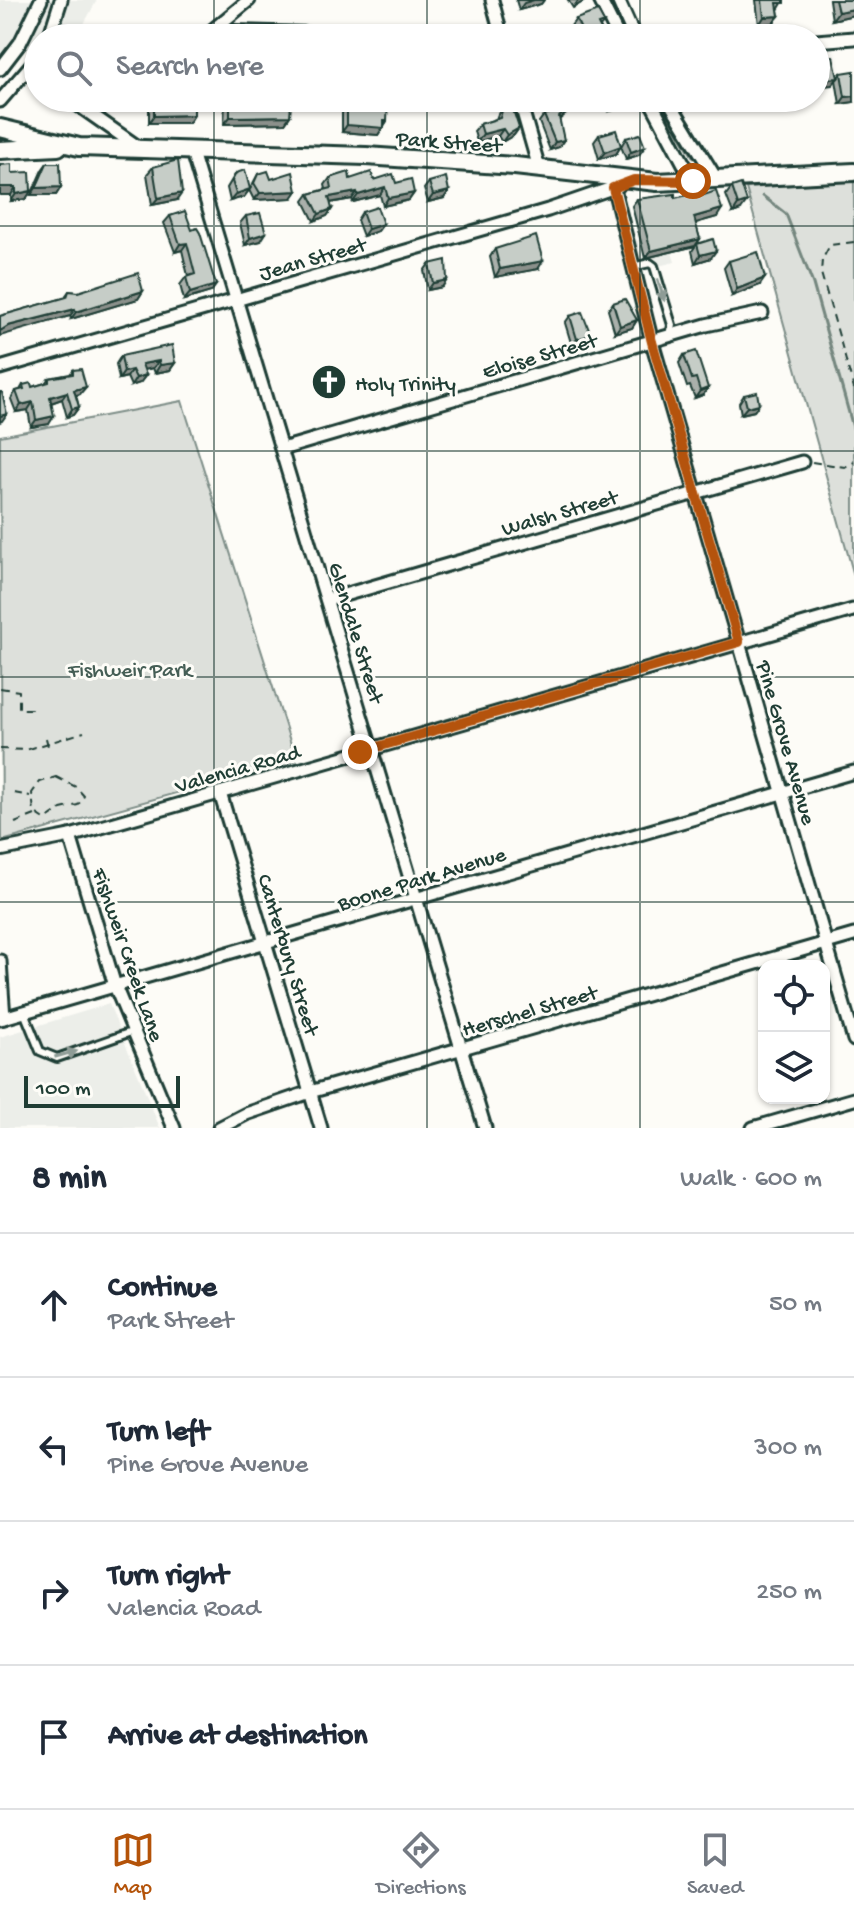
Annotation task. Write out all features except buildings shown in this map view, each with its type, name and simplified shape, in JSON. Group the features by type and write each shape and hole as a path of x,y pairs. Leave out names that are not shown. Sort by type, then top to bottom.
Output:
{"street":[{"path":"29,24 41,0"},
{"path":"53,24 61,0"},
{"path":"220,24 249,0"},
{"path":"492,0 498,24"},
{"path":"600,0 612,24"},
{"path":"618,0 629,24"},
{"path":"0,69 24,35"},
{"path":"830,40 854,38"},
{"path":"0,101 24,73"},
{"path":"88,112 138,147"},
{"path":"523,112 539,168"},
{"path":"656,112 693,181"},
{"path":"676,112 717,180"},
{"name":"Park Street","path":"0,118 41,137"},
{"name":"Park Street","path":"0,128 79,147 191,149 539,168 612,183 854,172"},
{"path":"0,150 79,147"},
{"name":"Glendale Street","path":"191,149 485,1128"},
{"name":"Jean Street","path":"0,368 548,210 612,183"},
{"name":"Pine Grove Avenue","path":"612,183 652,342 854,1040"},
{"name":"Eloise Street","path":"282,449 670,336 762,313"},
{"name":"Walsh Street","path":"327,600 802,462"},
{"name":"Valencia Road","path":"0,850 70,836 853,610"},
{"name":"Boone Park Avenue","path":"2,1019 266,945 854,772"},
{"name":"Canterbury Street","path":"220,793 321,1128"},
{"name":"Fishweir Creek Lane","path":"70,836 115,986 174,1128"},
{"name":"Herschel Street","path":"219,1128 246,1114 310,1092 854,935"},
{"path":"0,961 2,1019"},
{"path":"753,1128 854,1099"}],"lane":[{"path":"632,267 650,263 654,266 672,325 670,336"},
{"path":"24,1012 40,1051 57,1058 134,1031"}],"path":[{"path":"854,242 838,241 830,245 822,260 821,273 854,389"},
{"path":"802,462 845,467 854,462"},
{"path":"0,688 19,691 19,709 35,709"},
{"path":"0,749 26,750 84,732"},
{"path":"46,738 48,745"},
{"path":"56,777 81,791 82,801 61,809 45,821 36,815 32,796 40,782 56,777"},
{"path":"14,793 32,796"},
{"path":"15,823 36,815"}],"shaded area":[{"path":"0,0 97,0 84,24 24,24 24,49 0,57"},
{"path":"666,233 675,262 637,271 631,242"},
{"path":"109,1004 160,1128 0,1128 0,1037"}],"green space":[{"path":"854,181 854,576 746,188"},
{"name":"Fishweir Park","path":"182,401 296,760 2,841 0,436"}],"waterway":[{"path":"609,0 620,24"},
{"path":"666,112 694,158"},
{"path":"763,196 786,214 813,284 854,431"}],"place":[{"name":"Holy Trinity","path":"329,382"}],"route":[{"path":"360,752 739,642 652,342 613,188 634,180 693,181"}]}
